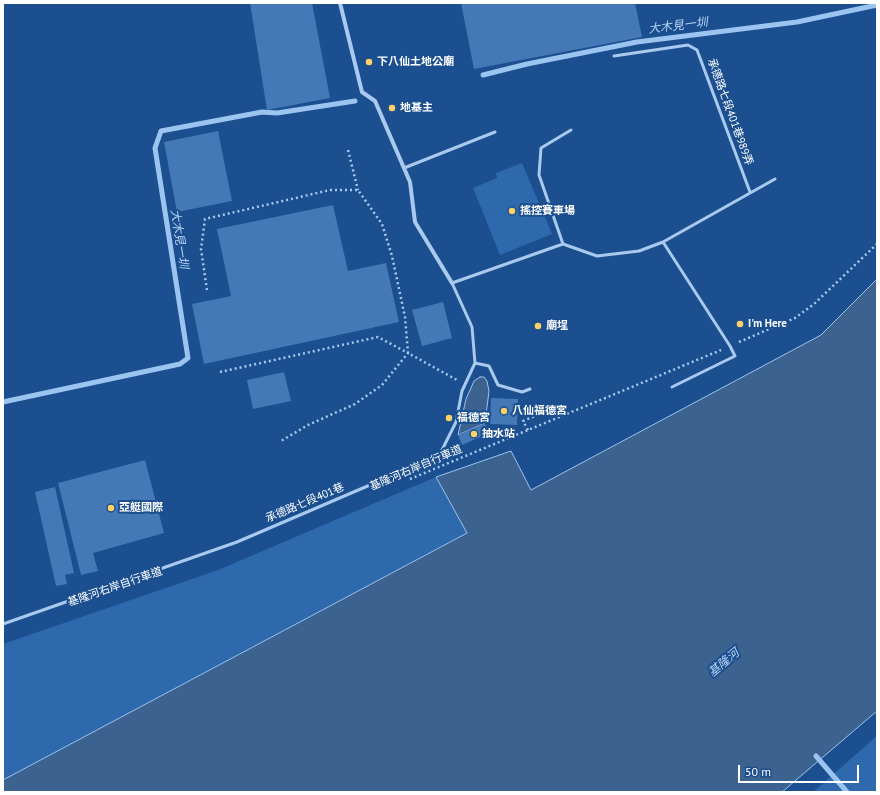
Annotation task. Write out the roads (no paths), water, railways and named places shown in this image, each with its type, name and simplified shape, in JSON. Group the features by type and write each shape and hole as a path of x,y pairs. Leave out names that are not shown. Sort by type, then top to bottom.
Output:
{"street":[{"path":"340,3 362,92 375,101 410,182 415,222 452,283"}],"lane":[{"name":"承德路七段401巷989弄","path":"614,56 688,45 697,50 750,192"},
{"path":"563,244 539,175 541,148 571,130"},
{"path":"404,168 494,132"},
{"path":"452,283 563,244 597,256 639,251 663,242 775,179"},
{"path":"663,242 735,356 672,387"},
{"name":"承德路七段401巷","path":"3,624 237,542 398,473 441,452 456,422 462,391 474,363 472,326 452,283"},
{"path":"474,363 489,366 498,385 522,392 530,389"}],"water":[{"name":"基隆河","path":"877,279 877,711 782,792 3,792 3,780 467,533 436,477 511,451 531,490 821,335"},
{"path":"480,377 484,377 487,381 489,391 485,423 458,435 466,399 474,381"}],"waterway":[{"name":"大木見一圳","path":"483,75 527,64 637,42 797,22 877,5"},
{"name":"大木見一圳","path":"3,402 180,364 188,358 155,148 161,131 262,112 277,113 355,101"},
{"path":"816,756 847,792"}],"place":[{"name":"下八仙土地公廟","path":"369,62"},
{"name":"地基主","path":"392,108"},
{"name":"搖控賽車場","path":"512,211"},
{"name":"I'm Here","path":"740,324"},
{"name":"廟埕","path":"538,326"},
{"name":"八仙福德宮","path":"504,411"},
{"name":"福德宮","path":"449,418"},
{"name":"抽水站","path":"474,434"},
{"name":"亞艇國際","path":"111,508"}]}
